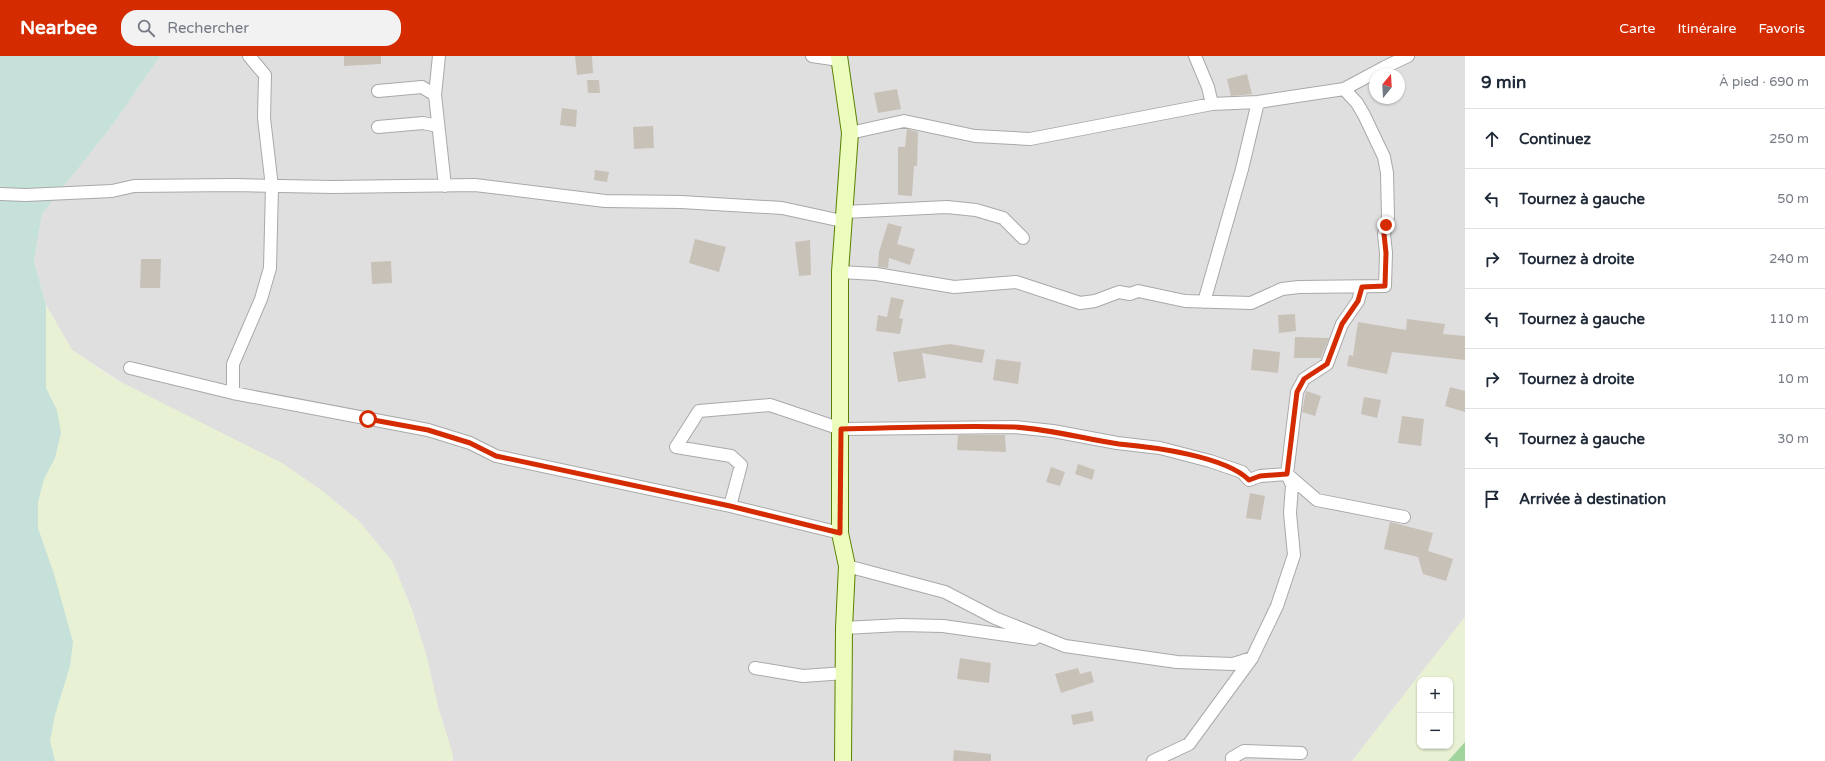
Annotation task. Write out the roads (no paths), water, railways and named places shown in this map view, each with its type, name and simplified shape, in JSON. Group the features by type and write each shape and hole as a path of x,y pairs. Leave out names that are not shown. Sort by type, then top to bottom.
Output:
{"main road":[{"path":"839,58 850,133 840,272 840,533 847,566 844,628 845,673 843,761"}],"street":[{"path":"233,393 233,364 261,299 270,268 272,187 264,118 265,75 248,56"},
{"path":"439,56 435,95 445,186"},
{"path":"812,56 839,58"},
{"path":"1195,56 1208,87 1212,104"},
{"path":"850,133 904,121 975,136 1030,139 1212,104 1258,102 1344,89 1408,56"},
{"path":"378,91 422,87 435,95"},
{"path":"840,272 876,274 954,287 1016,282 1080,302 1095,301 1119,292 1130,294 1138,291 1185,301 1251,304 1282,289 1299,287 1385,286 1386,253 1384,234 1388,217 1387,173 1384,157 1357,103 1344,89"},
{"path":"1204,302 1242,169 1258,102"},
{"path":"378,127 423,123 438,126"},
{"path":"0,194 26,195 112,191 134,186 234,185 272,187 488,185 605,201 681,202 782,208 843,216 946,207 976,210 1003,218 1023,238"},
{"path":"1153,761 1189,744 1252,658 1277,606 1294,555 1290,513 1292,485 1287,474 1297,392 1304,379 1327,364 1342,324 1358,301 1362,287"},
{"path":"130,368 233,393 428,430 470,443 496,456 730,506 840,533"},
{"path":"730,506 742,465 731,456 676,447 698,411 770,405 841,429 1015,427 1052,431 1118,443 1160,448 1210,461 1242,472 1249,480 1260,476 1287,474 1317,500 1404,517"},
{"path":"847,566 946,592 994,618 1065,646"},
{"path":"844,628 901,625 943,626 992,632 1065,646 1177,662 1233,664 1252,658"},
{"path":"755,668 802,676 845,673"},
{"path":"1232,761 1232,758 1244,751 1301,753"}]}
